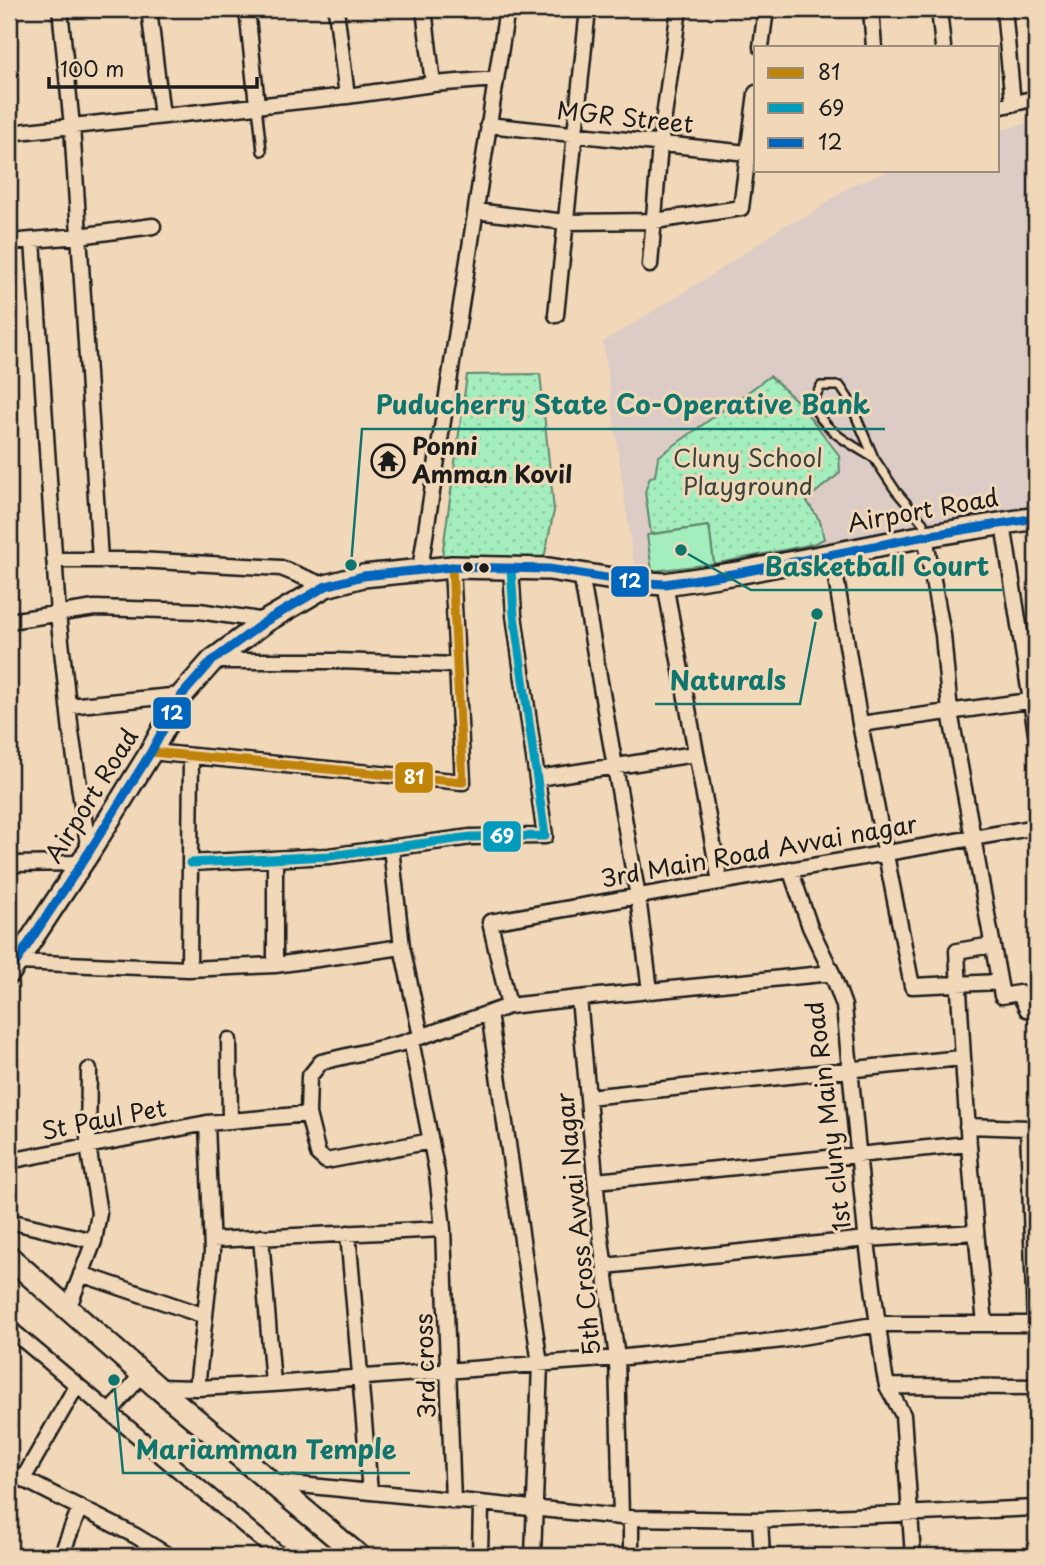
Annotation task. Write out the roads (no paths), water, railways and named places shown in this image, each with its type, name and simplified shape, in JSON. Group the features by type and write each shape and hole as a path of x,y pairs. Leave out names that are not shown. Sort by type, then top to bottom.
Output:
{"street":[{"path":"60,9 72,126 100,560"},
{"path":"149,9 162,116"},
{"path":"247,9 257,105"},
{"path":"336,9 347,96"},
{"path":"424,9 433,84"},
{"path":"420,569 507,9"},
{"path":"556,315 588,9"},
{"path":"650,265 660,145 679,9"},
{"path":"761,46 766,9"},
{"path":"871,9 874,46"},
{"path":"939,9 943,46"},
{"path":"1004,9 1013,104"},
{"path":"9,133 496,79"},
{"path":"1000,107 1036,98"},
{"name":"MGR Street","path":"488,125 753,154"},
{"path":"475,211 565,222 655,221 741,208 753,154 754,134"},
{"path":"9,242 153,226"},
{"path":"9,864 85,858 58,614 33,240"},
{"name":"Airport Road","path":"13,968 151,752 182,695 212,661 266,621 326,586 363,576 452,567 549,569 632,582 665,584 1036,518"},
{"path":"1003,524 1033,700 1036,733"},
{"path":"925,536 943,635 950,712 971,838 1002,996 1019,993 1027,1009 1036,1008"},
{"path":"832,554 860,724 912,986 958,986 999,982"},
{"path":"54,560 281,568 326,586"},
{"path":"151,752 463,782 452,567"},
{"path":"190,863 330,856 471,837 545,835 514,615 511,568"},
{"path":"581,574 638,897 650,990"},
{"path":"665,584 720,882"},
{"path":"9,621 95,608 133,608 199,611 266,621"},
{"path":"212,661 457,665"},
{"path":"68,706 182,695"},
{"path":"860,724 1033,700"},
{"path":"538,778 695,754"},
{"path":"189,969 191,756"},
{"name":"3rd Main Road Avvai nagar","path":"509,1006 490,922 1036,827"},
{"name":"3rd cross","path":"391,848 402,947 443,1229 453,1502"},
{"path":"275,859 275,965"},
{"name":"1st cluny Main Road","path":"790,869 810,927 844,1006 867,1239 887,1386"},
{"path":"985,1323 961,1058 957,951 992,945"},
{"path":"13,968 189,969 275,965 402,947"},
{"path":"431,1141 327,1161 318,1154 308,1114 309,1077 321,1062 416,1038 509,1006 832,973"},
{"name":"5th Cross Avvai Nagar","path":"579,998 596,1181 617,1358 626,1517 631,1556"},
{"path":"489,1013 540,1364 533,1556"},
{"path":"229,1040 230,1121"},
{"path":"588,1097 961,1058"},
{"path":"68,1309 93,1241 99,1213 88,1146 89,1070"},
{"name":"St Paul Pet","path":"9,1161 207,1124 308,1114"},
{"path":"197,1388 212,1252 207,1124"},
{"path":"110,1412 149,1381 197,1388 272,1384 617,1358 783,1340 879,1324 1035,1324 1032,1128 967,1126"},
{"path":"596,1181 968,1144"},
{"path":"9,1221 93,1241"},
{"path":"212,1240 443,1229"},
{"path":"605,1266 867,1239 975,1232"},
{"path":"348,1233 370,1492"},
{"path":"261,1237 272,1384"},
{"path":"9,1257 149,1381 359,1556"},
{"path":"81,1274 205,1316"},
{"path":"9,1328 281,1556"},
{"path":"23,1479 77,1385"},
{"path":"913,1556 903,1415 887,1386 1036,1387"},
{"path":"9,1472 169,1556"},
{"path":"271,1482 626,1517 760,1520 1036,1508"},
{"path":"480,1556 481,1504"},
{"path":"61,1556 80,1507"},
{"path":"760,1520 762,1556"}],"lane":[{"path":"257,105 262,151"},
{"path":"874,458 845,442 817,416 812,402 821,386 840,386 848,398 874,458 896,491 923,523 925,536"}],"place":[{"name":"Ponni Amman Kovil","path":"388,461"},
{"name":"Basketball Court","path":"681,550"},
{"name":"Puducherry State Co-Operative Bank","path":"351,565"},
{"name":"Naturals","path":"817,614"},
{"name":"Mariamman Temple","path":"114,1380"}],"park label":[{"name":"Cluny School Playground","path":"748,473"}]}
